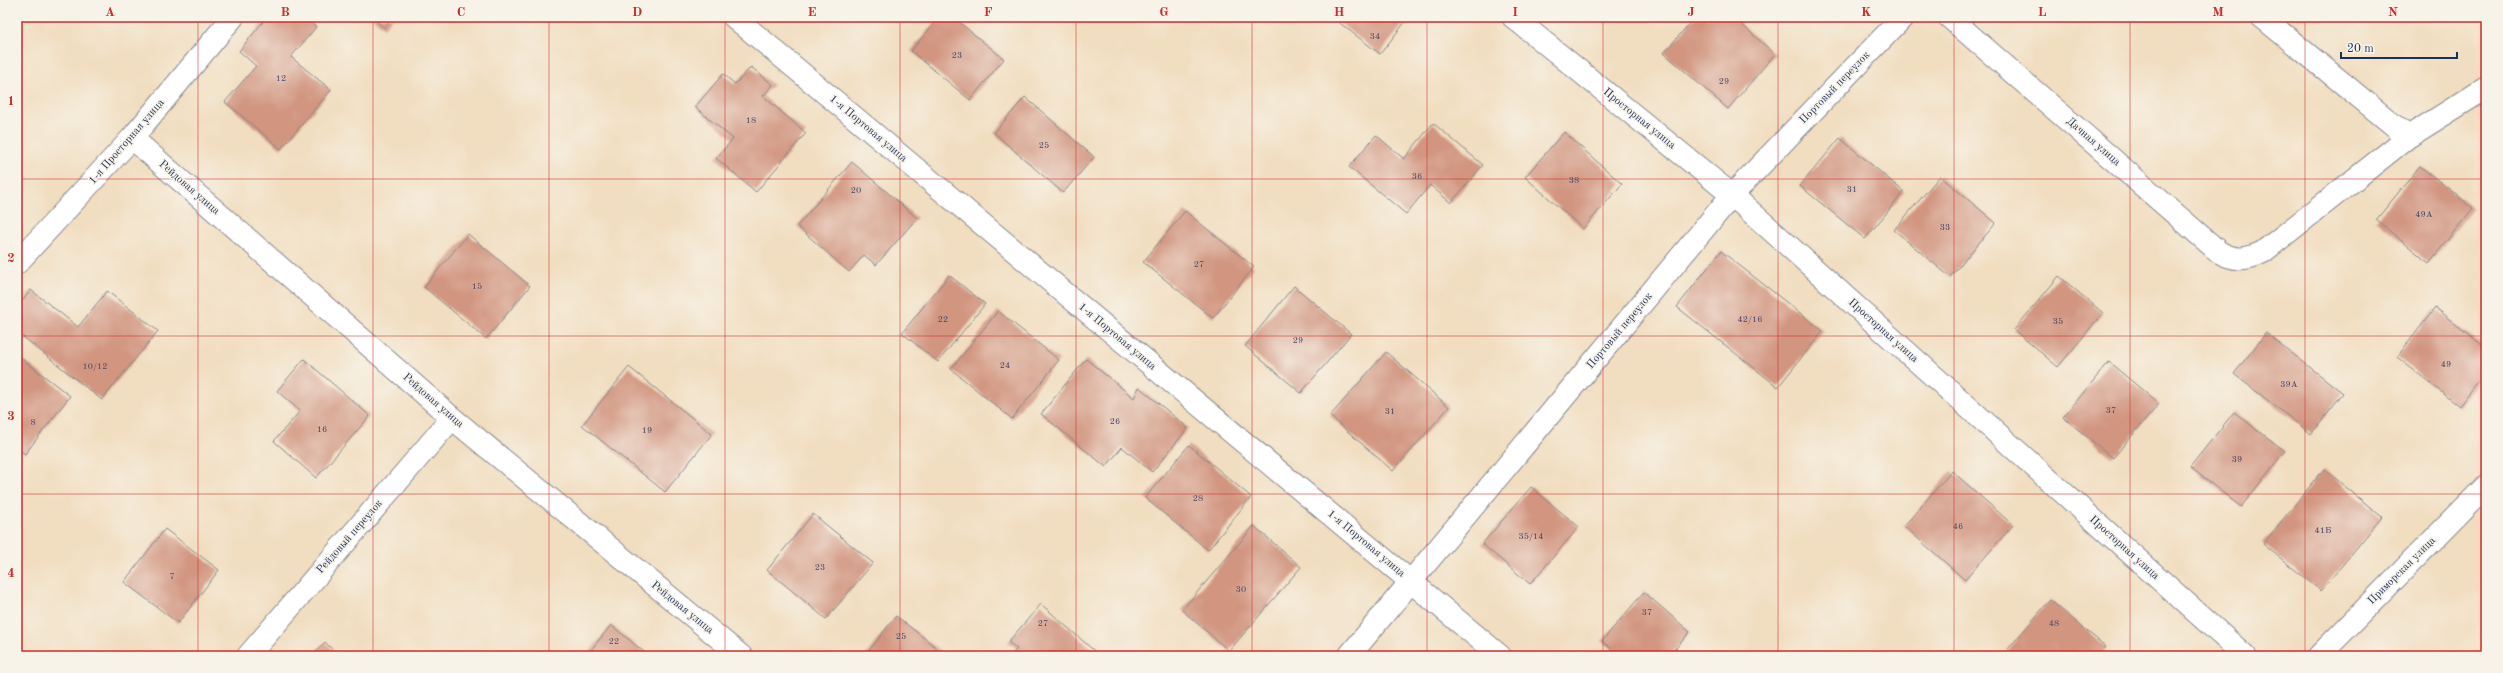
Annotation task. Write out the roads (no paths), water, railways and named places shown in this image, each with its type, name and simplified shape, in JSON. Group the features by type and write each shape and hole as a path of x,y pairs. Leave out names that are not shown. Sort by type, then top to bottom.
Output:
{"street":[{"name":"1-я Просторная улица","path":"17,263 132,138 233,17"},
{"name":"1-я Портовая улица","path":"734,17 1500,656"},
{"name":"Просторная улица","path":"1513,17 1732,195 2245,656"},
{"name":"Портовый переулок","path":"1349,656 1732,195 1903,17"},
{"name":"Дачная улица","path":"1949,17 2219,252 2229,257 2242,260 2263,252 2408,137"},
{"path":"2262,17 2408,137 2486,88"},
{"name":"Рейдовая улица","path":"132,138 452,418 741,656"},
{"name":"Рейдовый переулок","path":"248,656 452,418"},
{"name":"Приморская улица","path":"2319,656 2486,486"}]}
